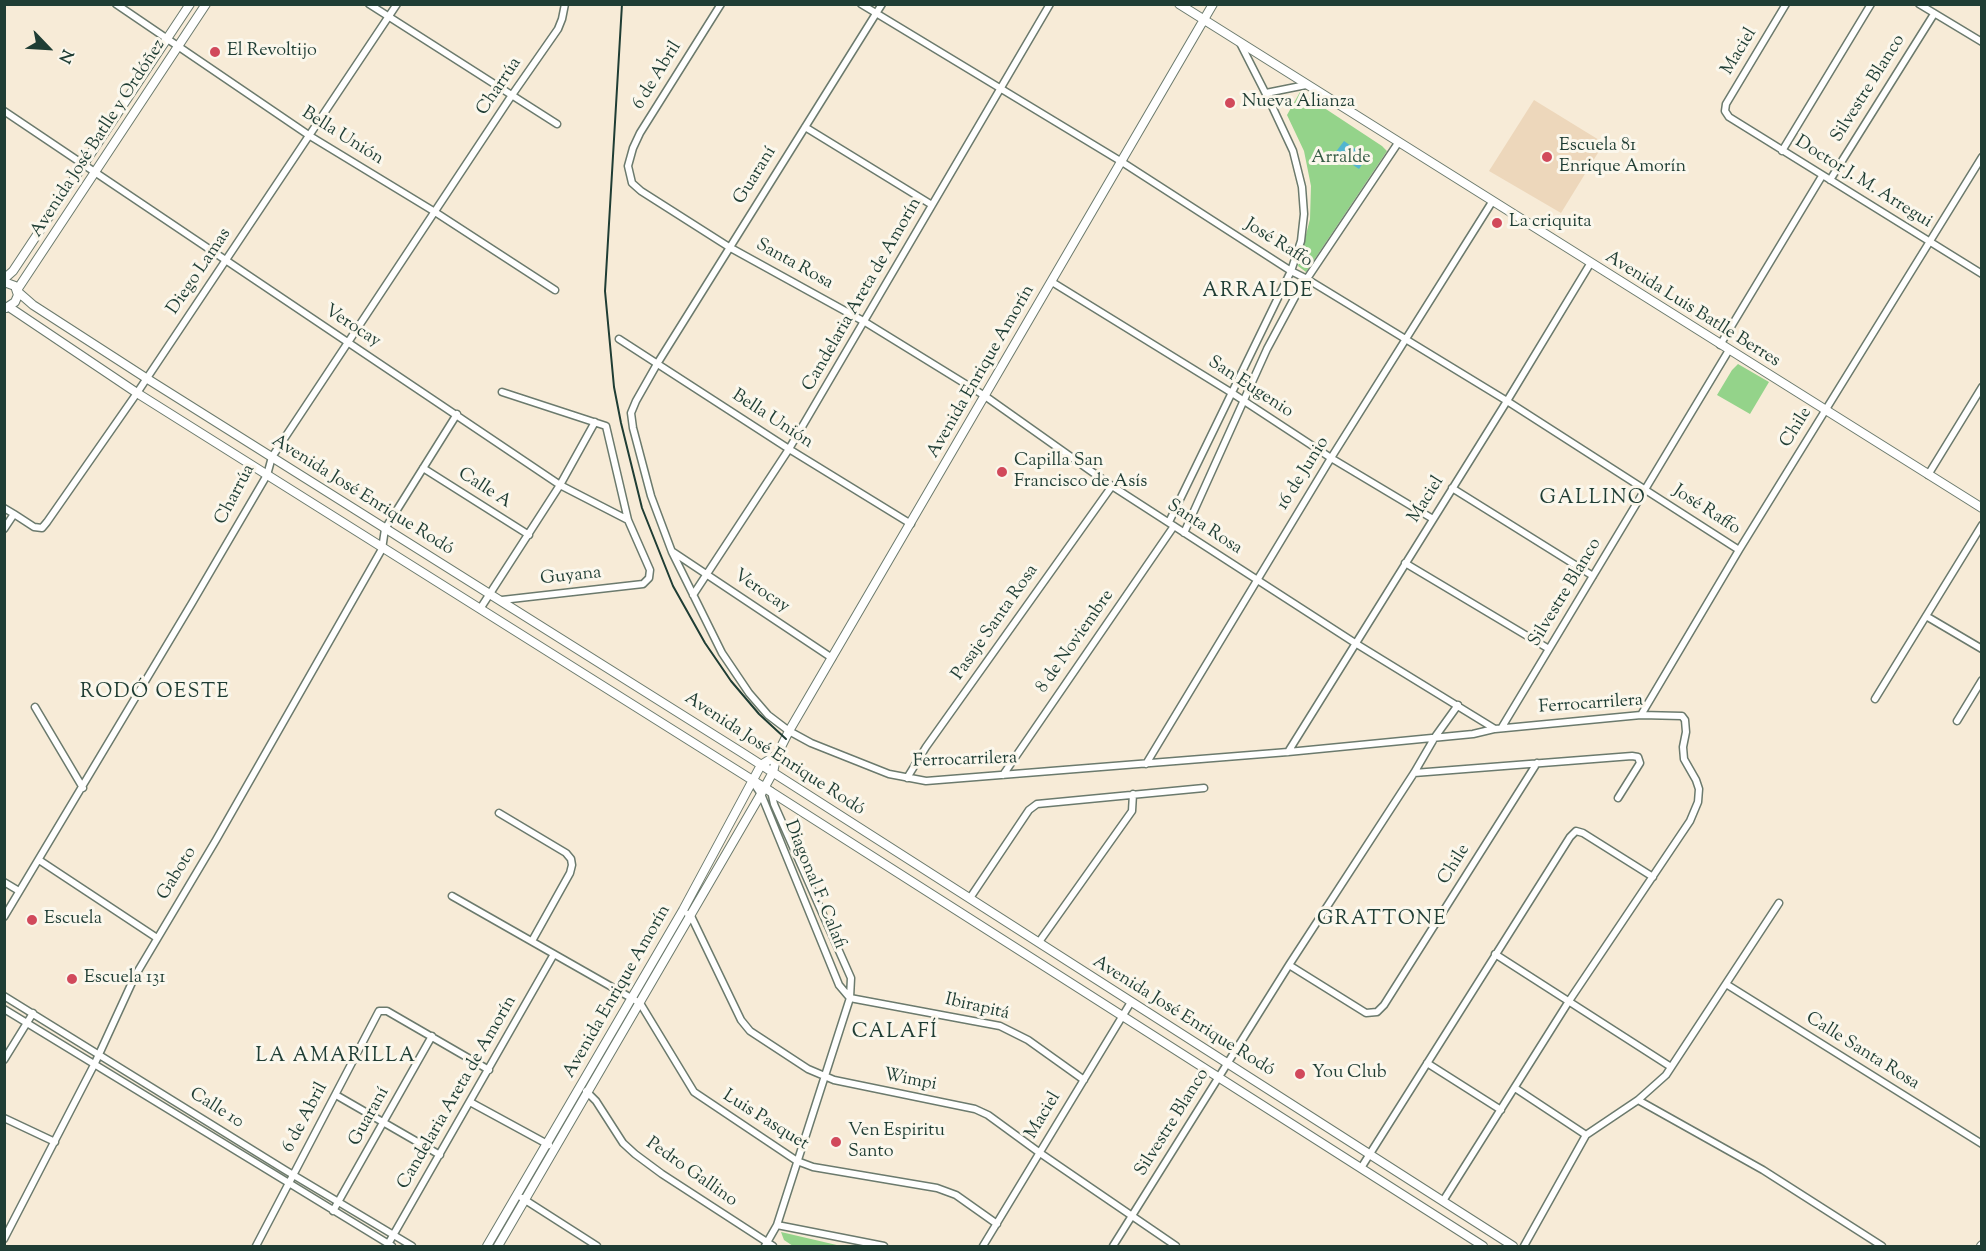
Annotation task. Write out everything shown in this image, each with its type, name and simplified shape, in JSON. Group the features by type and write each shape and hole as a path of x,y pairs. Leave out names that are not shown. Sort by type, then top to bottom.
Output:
{"street":[{"name":"Bella Unión","path":"116,4 310,136 435,212 555,290"},
{"name":"Avenida José Batlle y Ordóñez","path":"4,280 13,271 190,4"},
{"name":"Avenida José Batlle y Ordóñez","path":"6,308 15,302 17,290 206,4"},
{"path":"369,4 557,124"},
{"name":"Diego Lamas","path":"14,514 34,527 42,528 47,522 137,393 397,4"},
{"name":"6 de Abril","path":"628,166 640,133 721,4"},
{"name":"José Raffo","path":"861,4 1122,162 1291,271 1507,401 1739,550"},
{"name":"Guaraní","path":"657,364 882,4"},
{"name":"Candelaria Areta de Amorín","path":"693,595 789,449 1050,4"},
{"name":"Avenida Luis Batlle Berres","path":"1179,4 1825,412 1982,508"},
{"name":"Avenida Enrique Amorín","path":"498,1246 766,792 777,755 789,731 1213,4"},
{"name":"Maciel","path":"1729,117 1725,111 1726,104 1786,4"},
{"path":"1782,151 1871,4"},
{"path":"1919,4 1982,42"},
{"name":"Charrúa","path":"4,916 83,788 267,475 272,458 347,342 558,29 565,6"},
{"name":"Silvestre Blanco","path":"1830,180 1934,14"},
{"name":"8 de Noviembre","path":"1003,775 1172,524 1291,271 1301,241 1305,214 1302,187 1293,151 1240,44"},
{"path":"1266,93 1305,85"},
{"name":"Verocay","path":"4,111 97,171 226,261 560,485 628,520"},
{"name":"Doctor J. M. Arregui","path":"1729,117 1982,274"},
{"path":"805,127 932,205"},
{"path":"1184,533 1267,349 1307,279 1398,143"},
{"name":"Chile","path":"1641,715 1739,550 1982,157"},
{"name":"Santa Rosa","path":"628,166 632,183 641,191 729,247 865,322 985,396 1112,486 1355,643 1494,729"},
{"path":"1720,345 1822,176"},
{"name":"16 de Junio","path":"1146,764 1331,458 1492,202"},
{"name":"Maciel","path":"1288,752 1590,264"},
{"name":"Avenida José Enrique Rodó","path":"4,280 12,284 33,305 146,378 491,593 761,765 771,775 970,898 1514,1246"},
{"name":"San Eugenio","path":"1052,282 1232,393 1331,458 1433,519"},
{"name":"Avenida José Enrique Rodó","path":"6,308 382,549 1484,1246"},
{"name":"Bella Unión","path":"619,339 789,449 911,524"},
{"name":"Silvestre Blanco","path":"1502,727 1729,350"},
{"name":"Ferrocarrilera","path":"657,364 631,413 651,496 672,552 722,653 749,693 768,716 811,743 889,774 926,781 1288,752 1473,734 1494,729"},
{"path":"1928,476 1982,387"},
{"path":"502,392 606,426 628,520"},
{"path":"385,529 457,414"},
{"path":"480,609 560,485 595,422"},
{"name":"Calle A","path":"423,468 529,535"},
{"name":"Pasaje Santa Rosa","path":"907,778 926,747 1112,486"},
{"path":"1452,488 1593,576"},
{"path":"4,508 14,514 4,529"},
{"name":"Guyana","path":"502,600 643,584 649,578 650,570 628,520"},
{"path":"1875,699 1982,525"},
{"name":"Gaboto","path":"4,1239 95,1063 135,976 382,549 385,529"},
{"name":"Verocay","path":"672,552 832,658"},
{"path":"1405,563 1549,649"},
{"path":"1926,616 1982,649"},
{"path":"1957,720 1982,680"},
{"name":"Silvestre Blanco","path":"1113,1246 1289,965 1435,737 1458,705"},
{"path":"34,707 83,788"},
{"name":"Ferrocarrilera","path":"1502,727 1641,715 1682,716 1685,720 1686,732 1683,747 1684,759 1699,789 1698,802 1690,821 1653,876"},
{"path":"1494,729 1502,727"},
{"path":"761,765 777,755"},
{"path":"1414,773 1638,757 1640,764 1618,798"},
{"name":"Chile","path":"1289,965 1366,1013 1377,1012 1384,1005 1537,764"},
{"name":"Avenida Enrique Amorín","path":"487,1246 683,910 761,765"},
{"path":"970,898 1029,810 1037,804 1204,788"},
{"name":"Diagonal F. Calafi","path":"766,792 839,985 850,998"},
{"name":"Diagonal F. Calafi","path":"766,792 850,978 850,998 777,1225 768,1245"},
{"path":"1039,942 1132,811 1133,794"},
{"path":"499,813 566,853 571,859 570,873 532,941"},
{"path":"1361,1168 1570,837 1576,831 1583,832 1653,876 1569,1001 1443,1201"},
{"path":"39,860 157,938"},
{"path":"4,882 19,891"},
{"name":"Luis Pasquet","path":"452,896 640,1003 694,1092 797,1161 813,1167 946,1190 997,1224"},
{"path":"1524,1246 1586,1135 1638,1100 1665,1075 1779,903"},
{"name":"Wimpi","path":"683,910 691,916 746,1028 783,1054 824,1077 975,1109 988,1115 1040,1154 1176,1246"},
{"name":"Candelaria Areta de Amorín","path":"389,1246 393,1235 554,954"},
{"path":"1495,954 1671,1067"},
{"name":"Calle Santa Rosa","path":"1726,984 1982,1144"},
{"name":"Calle 10","path":"4,996 412,1246"},
{"name":"Ibirapitá","path":"850,998 1000,1026 1028,1040 1084,1080"},
{"name":"Maciel","path":"984,1246 1131,1002"},
{"name":"Calle 10","path":"4,1009 389,1246"},
{"name":"6 de Abril","path":"256,1246 379,1011 387,1011 432,1036"},
{"path":"4,1060 33,1013"},
{"path":"432,1036 489,1070"},
{"name":"Guaraní","path":"333,1212 432,1036"},
{"path":"1427,1063 1501,1110"},
{"name":"Pedro Gallino","path":"580,1087 589,1092 623,1143 635,1154 768,1245"},
{"path":"1515,1088 1586,1135"},
{"path":"336,1095 440,1155"},
{"path":"1638,1100 1763,1170 1882,1246"},
{"path":"470,1102 555,1148"},
{"path":"4,1118 55,1142"},
{"path":"517,1194 597,1246"},
{"path":"777,1225 884,1246"},
{"path":"1484,1246 1492,1233"}],"shaded area":[{"name":"Escuela 81 Enrique Amorín","path":"1534,100 1604,143 1561,213 1489,171"}],"green space":[{"name":"Arralde","path":"1300,92 1387,151 1306,272 1298,266 1310,219 1311,186 1304,151 1287,115"},
{"path":"1738,364 1769,382 1750,414 1717,395"},
{"path":"781,1232 841,1246 793,1246 784,1240"}],"water":[{"path":"1344,141 1367,157 1359,169 1335,153"}],"railway":[{"path":"622,4 605,291 614,387 621,423 642,508 673,586 705,643 731,681 759,714 786,739"}],"place":[{"name":"El Revoltijo","path":"215,52"},
{"name":"Nueva Alianza","path":"1230,103"},
{"name":"Escuela 81 Enrique Amorín","path":"1547,157"},
{"name":"La criquita","path":"1497,223"},
{"name":"Capilla San Francisco de Asís","path":"1002,472"},
{"name":"Escuela","path":"32,920"},
{"name":"Escuela 131","path":"72,979"},
{"name":"You Club","path":"1300,1074"},
{"name":"Ven Espiritu Santo","path":"836,1142"}],"district":[{"name":"ARRALDE","path":"1258,293"},
{"name":"GALLINO","path":"1593,500"},
{"name":"RODÓ OESTE","path":"155,694"},
{"name":"GRATTONE","path":"1382,921"},
{"name":"CALAFÍ","path":"895,1034"},
{"name":"LA AMARILLA","path":"336,1058"}]}
